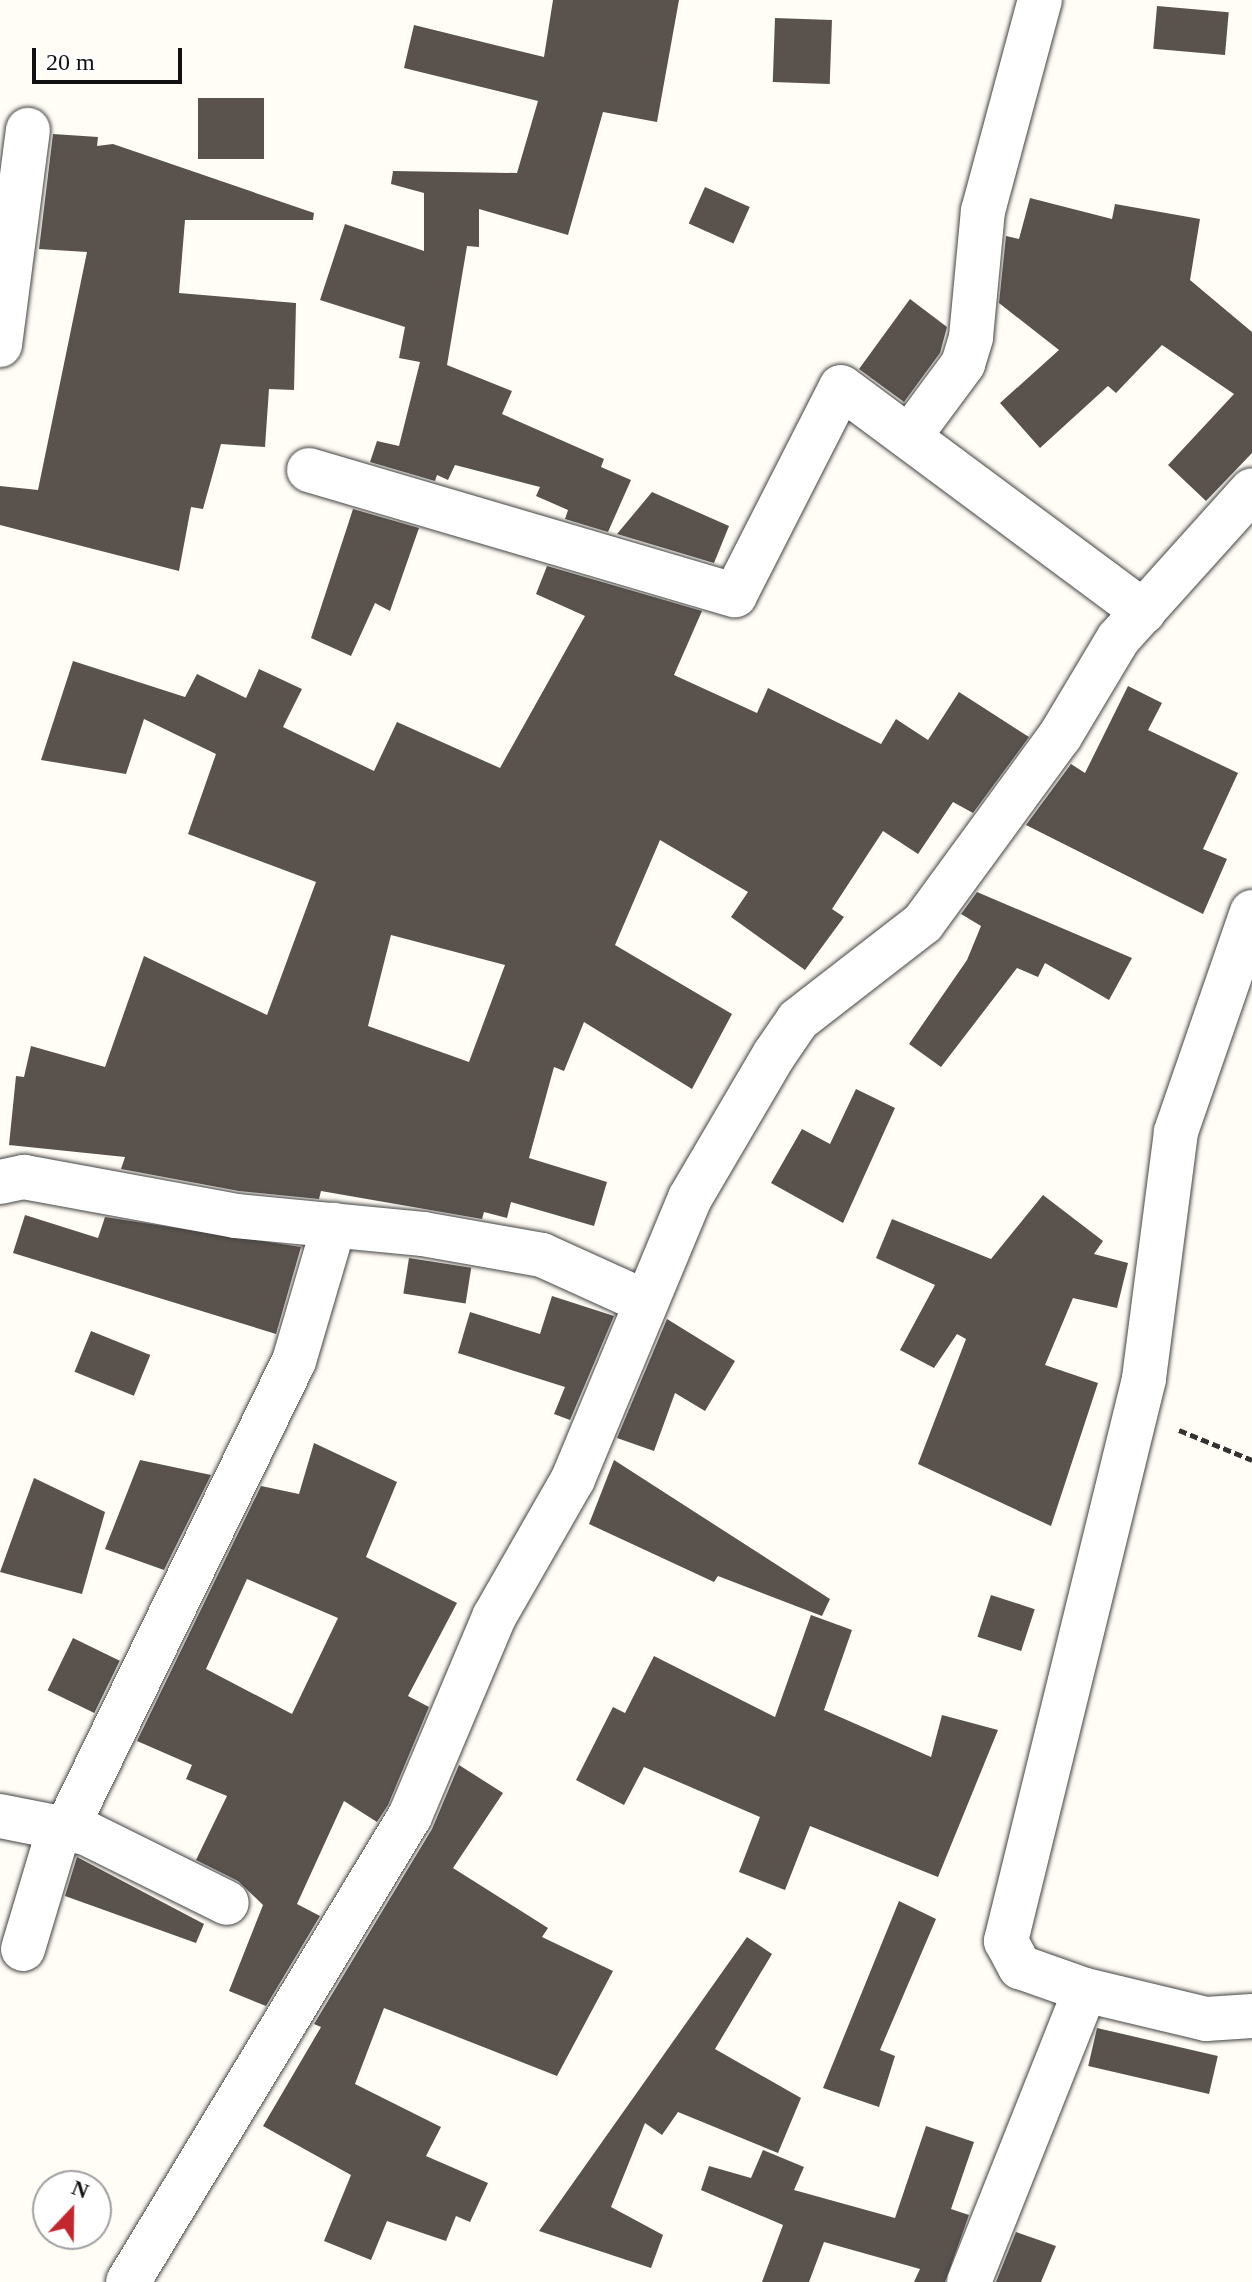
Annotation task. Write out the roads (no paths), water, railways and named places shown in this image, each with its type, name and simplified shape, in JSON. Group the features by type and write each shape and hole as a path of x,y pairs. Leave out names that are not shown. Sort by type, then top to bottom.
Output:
{"street":[{"path":"909,437 963,364 971,337 983,211 1040,0"},
{"path":"0,345 28,130"},
{"path":"309,470 735,595 841,387 1144,612"},
{"path":"128,2282 410,1816 494,1617 573,1479 641,1300 716,1151 798,1020 923,923 1060,736 1118,639 1252,490"},
{"path":"1252,912 1176,1132 1135,1414 1007,1921 1006,1941 1020,1967 1085,1990 1206,2019 1252,2016"},
{"path":"0,1182 24,1177 236,1216 334,1225 542,1255 641,1300"},
{"path":"23,1949 60,1826 71,1819 294,1361 334,1225"},
{"path":"0,1816 60,1826 227,1903"},
{"path":"969,2282 1085,1990"}]}
